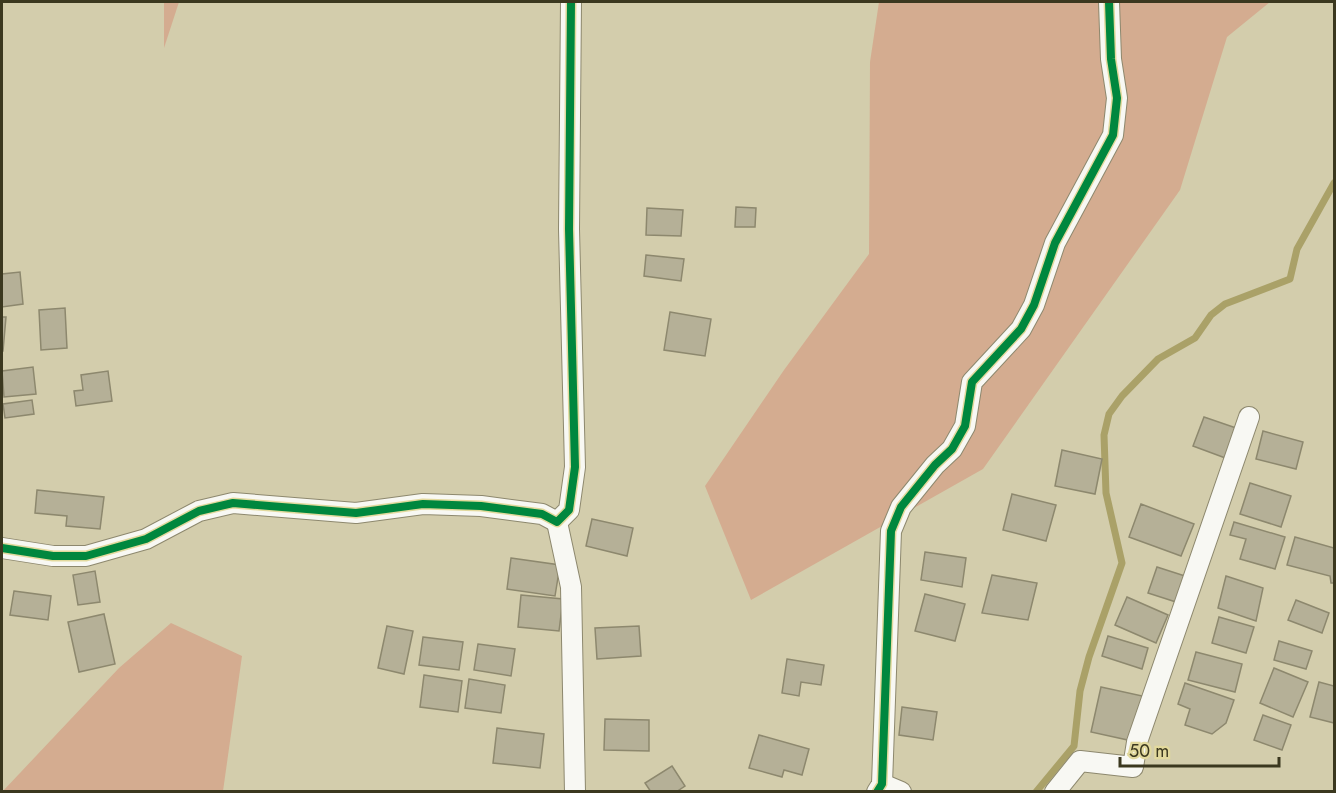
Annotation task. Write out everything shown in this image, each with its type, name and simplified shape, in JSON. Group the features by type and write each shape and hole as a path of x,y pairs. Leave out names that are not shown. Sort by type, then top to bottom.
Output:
{"street":[{"path":"557,522 569,510 575,467 569,229 571,2"},
{"path":"902,792 879,788 891,531 901,507 935,465 952,449 964,426 972,382 1021,329 1034,305 1055,243 1113,135 1117,98 1111,59 1109,2"},
{"path":"1055,792 1080,761 1133,767 1137,742 1249,417"},
{"path":"2,548 53,556 86,556 146,539 199,511 233,503 356,513 423,504 481,506 542,514 557,522 571,587 575,792"}],"shaded area":[{"path":"164,2 179,2 164,48"},
{"path":"879,2 1270,2 1227,37 1180,190 983,469 751,600 705,486 784,370 869,254 870,62"},
{"path":"171,623 242,656 223,791 3,791 119,668"}],"building":[{"path":"736,207 756,208 755,227 735,227"},
{"path":"647,208 683,210 681,236 646,235"},
{"path":"646,255 684,259 681,281 644,276"},
{"path":"20,272 23,304 2,307 2,274"},
{"path":"65,308 67,348 41,350 39,310"},
{"path":"670,312 711,319 705,356 664,350"},
{"path":"2,317 6,317 3,351 2,351"},
{"path":"33,367 36,394 4,397 2,371"},
{"path":"108,371 112,401 76,406 74,391 83,390 81,375"},
{"path":"32,400 34,414 5,418 3,404"},
{"path":"1204,417 1239,429 1228,459 1193,446"},
{"path":"1263,431 1303,442 1296,469 1256,459"},
{"path":"1062,450 1102,459 1095,494 1055,486"},
{"path":"1250,483 1291,496 1281,527 1240,514"},
{"path":"37,490 104,497 100,529 66,526 67,516 35,513"},
{"path":"1012,494 1056,505 1046,541 1003,530"},
{"path":"1141,504 1194,524 1181,556 1129,537"},
{"path":"592,519 633,528 627,556 586,546"},
{"path":"1234,522 1285,537 1275,569 1240,559 1246,539 1230,535"},
{"path":"1295,537 1334,548 1334,583 1331,583 1330,576 1287,565"},
{"path":"925,552 966,558 962,587 921,580"},
{"path":"511,558 560,565 555,596 507,589"},
{"path":"1157,567 1185,576 1176,602 1148,593"},
{"path":"95,571 100,602 78,605 73,575"},
{"path":"992,575 1037,583 1028,620 982,613"},
{"path":"1226,576 1263,588 1256,621 1218,608"},
{"path":"14,591 51,596 48,620 10,615"},
{"path":"925,594 965,604 955,641 915,631"},
{"path":"521,595 563,599 559,631 518,627"},
{"path":"1127,597 1168,615 1156,643 1115,625"},
{"path":"1296,600 1329,613 1322,633 1288,620"},
{"path":"104,614 115,664 79,672 68,622"},
{"path":"1219,617 1254,627 1246,653 1212,643"},
{"path":"387,626 413,631 404,674 378,668"},
{"path":"639,626 641,656 597,659 595,628"},
{"path":"1108,636 1148,648 1142,669 1102,656"},
{"path":"423,637 463,642 459,670 419,665"},
{"path":"1279,641 1312,651 1306,669 1274,660"},
{"path":"478,644 515,649 511,676 474,670"},
{"path":"1196,652 1242,664 1235,692 1188,680"},
{"path":"787,659 824,665 821,685 801,682 799,696 782,693"},
{"path":"1274,668 1308,682 1293,717 1260,703"},
{"path":"424,675 462,681 458,712 420,707"},
{"path":"469,679 505,685 501,713 465,708"},
{"path":"1319,682 1334,686 1334,723 1310,717"},
{"path":"1185,683 1234,700 1226,723 1212,734 1185,725 1190,709 1178,704"},
{"path":"1101,687 1147,697 1137,742 1091,732"},
{"path":"902,707 937,712 933,740 899,735"},
{"path":"1263,715 1291,725 1282,750 1254,740"},
{"path":"605,719 649,720 649,751 604,750"},
{"path":"497,728 544,734 540,768 493,763"},
{"path":"759,735 809,749 802,775 784,770 782,777 749,768"},
{"path":"672,766 685,786 676,792 651,792 645,783"}],"waterway":[{"path":"1036,792 1074,746 1080,691 1089,657 1122,563 1106,493 1104,435 1109,414 1122,396 1158,359 1195,338 1211,315 1225,304 1290,279 1297,249 1334,183"}],"cycle path":[{"path":"2,548 53,556 86,556 146,539 199,511 233,503 356,513 423,504 481,506 542,514 557,522 569,510 575,467 569,229 571,2"},
{"path":"877,792 882,784 891,531 901,507 935,465 952,449 965,426 972,382 1021,329 1034,305 1055,243 1113,135 1117,98 1111,59 1109,2"}]}
